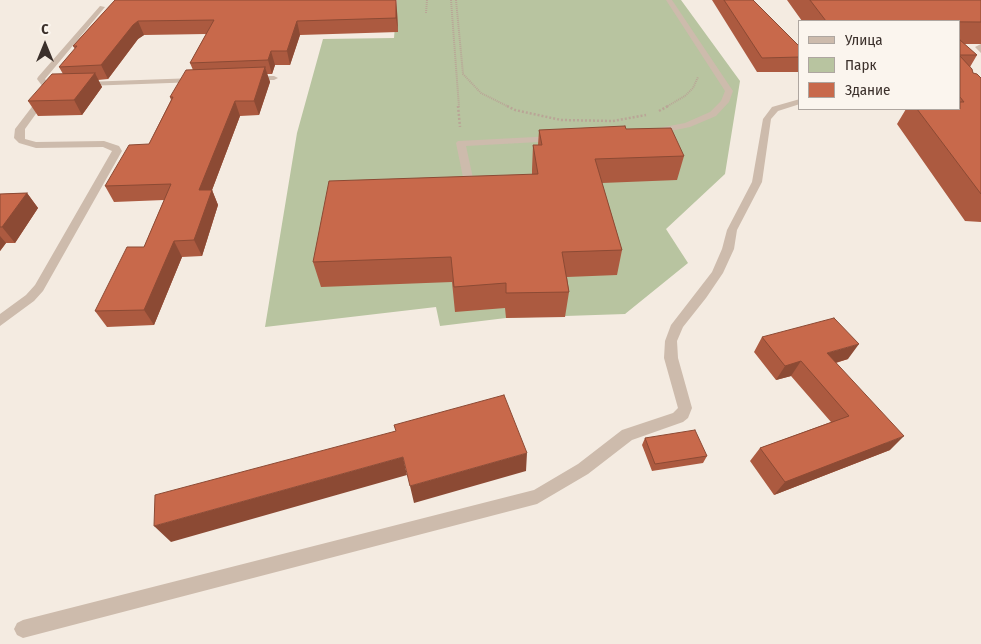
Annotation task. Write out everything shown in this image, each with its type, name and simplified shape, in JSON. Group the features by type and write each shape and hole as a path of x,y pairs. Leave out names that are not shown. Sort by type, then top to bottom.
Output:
{"street":[{"path":"96,0 102,7"},
{"path":"647,133 686,125 713,114 725,102 729,91 670,0"},
{"path":"112,6 102,7 43,74 40,79 42,82 54,85 207,80"},
{"path":"981,46 979,46 981,51"},
{"path":"246,79 274,78"},
{"path":"0,321 30,298 39,288 117,151 116,148 104,144 36,145 28,144 19,138 20,129 54,85"},
{"path":"23,629 537,498 583,469 627,435 678,418 683,414 685,408 671,358 671,341 677,325 702,295 717,273 728,249 732,230 757,182 767,119 775,109 798,103"},
{"path":"471,192 461,143 567,139"}],"path":[{"path":"426,13 427,0"},
{"path":"451,0 461,143"},
{"path":"456,0 463,74 481,93 496,102 529,114 561,120 614,120 651,113"},
{"path":"657,112 685,96 693,88 700,71"}],"green space":[{"path":"397,0 681,0 740,81 725,174 666,229 688,263 625,314 506,318 440,326 436,307 265,327 297,133 323,39 394,38"}],"building":[{"path":"115,0 396,0 396,18 297,21 287,51 271,51 268,60 190,63 214,20 138,21 101,65 59,67 77,46 73,46"},
{"path":"724,0 753,0 798,45 798,57 762,58"},
{"path":"810,0 981,0 981,22 961,22 961,20 825,20"},
{"path":"961,41 977,55 961,55"},
{"path":"961,57 972,69 973,73 981,78 981,194 918,110 961,110 961,102 964,102 961,98"},
{"path":"265,67 254,101 235,101 199,190 212,190 194,240 174,241 144,310 95,311 127,247 144,247 171,184 105,186 129,145 149,144 173,97 170,97 186,70"},
{"path":"95,73 74,100 28,101 52,74"},
{"path":"625,126 626,129 671,128 684,156 595,159 622,250 562,252 569,292 506,293 506,283 454,287 451,257 313,262 329,181 538,174 533,145 542,145 539,130"},
{"path":"27,193 2,227 0,227 0,194"},
{"path":"834,318 859,344 827,353 904,436 785,482 760,448 849,416 801,361 785,366 762,337"},
{"path":"504,395 527,453 410,486 403,457 154,526 155,495 396,431 394,425"},
{"path":"695,430 707,456 655,464 645,438"}]}
